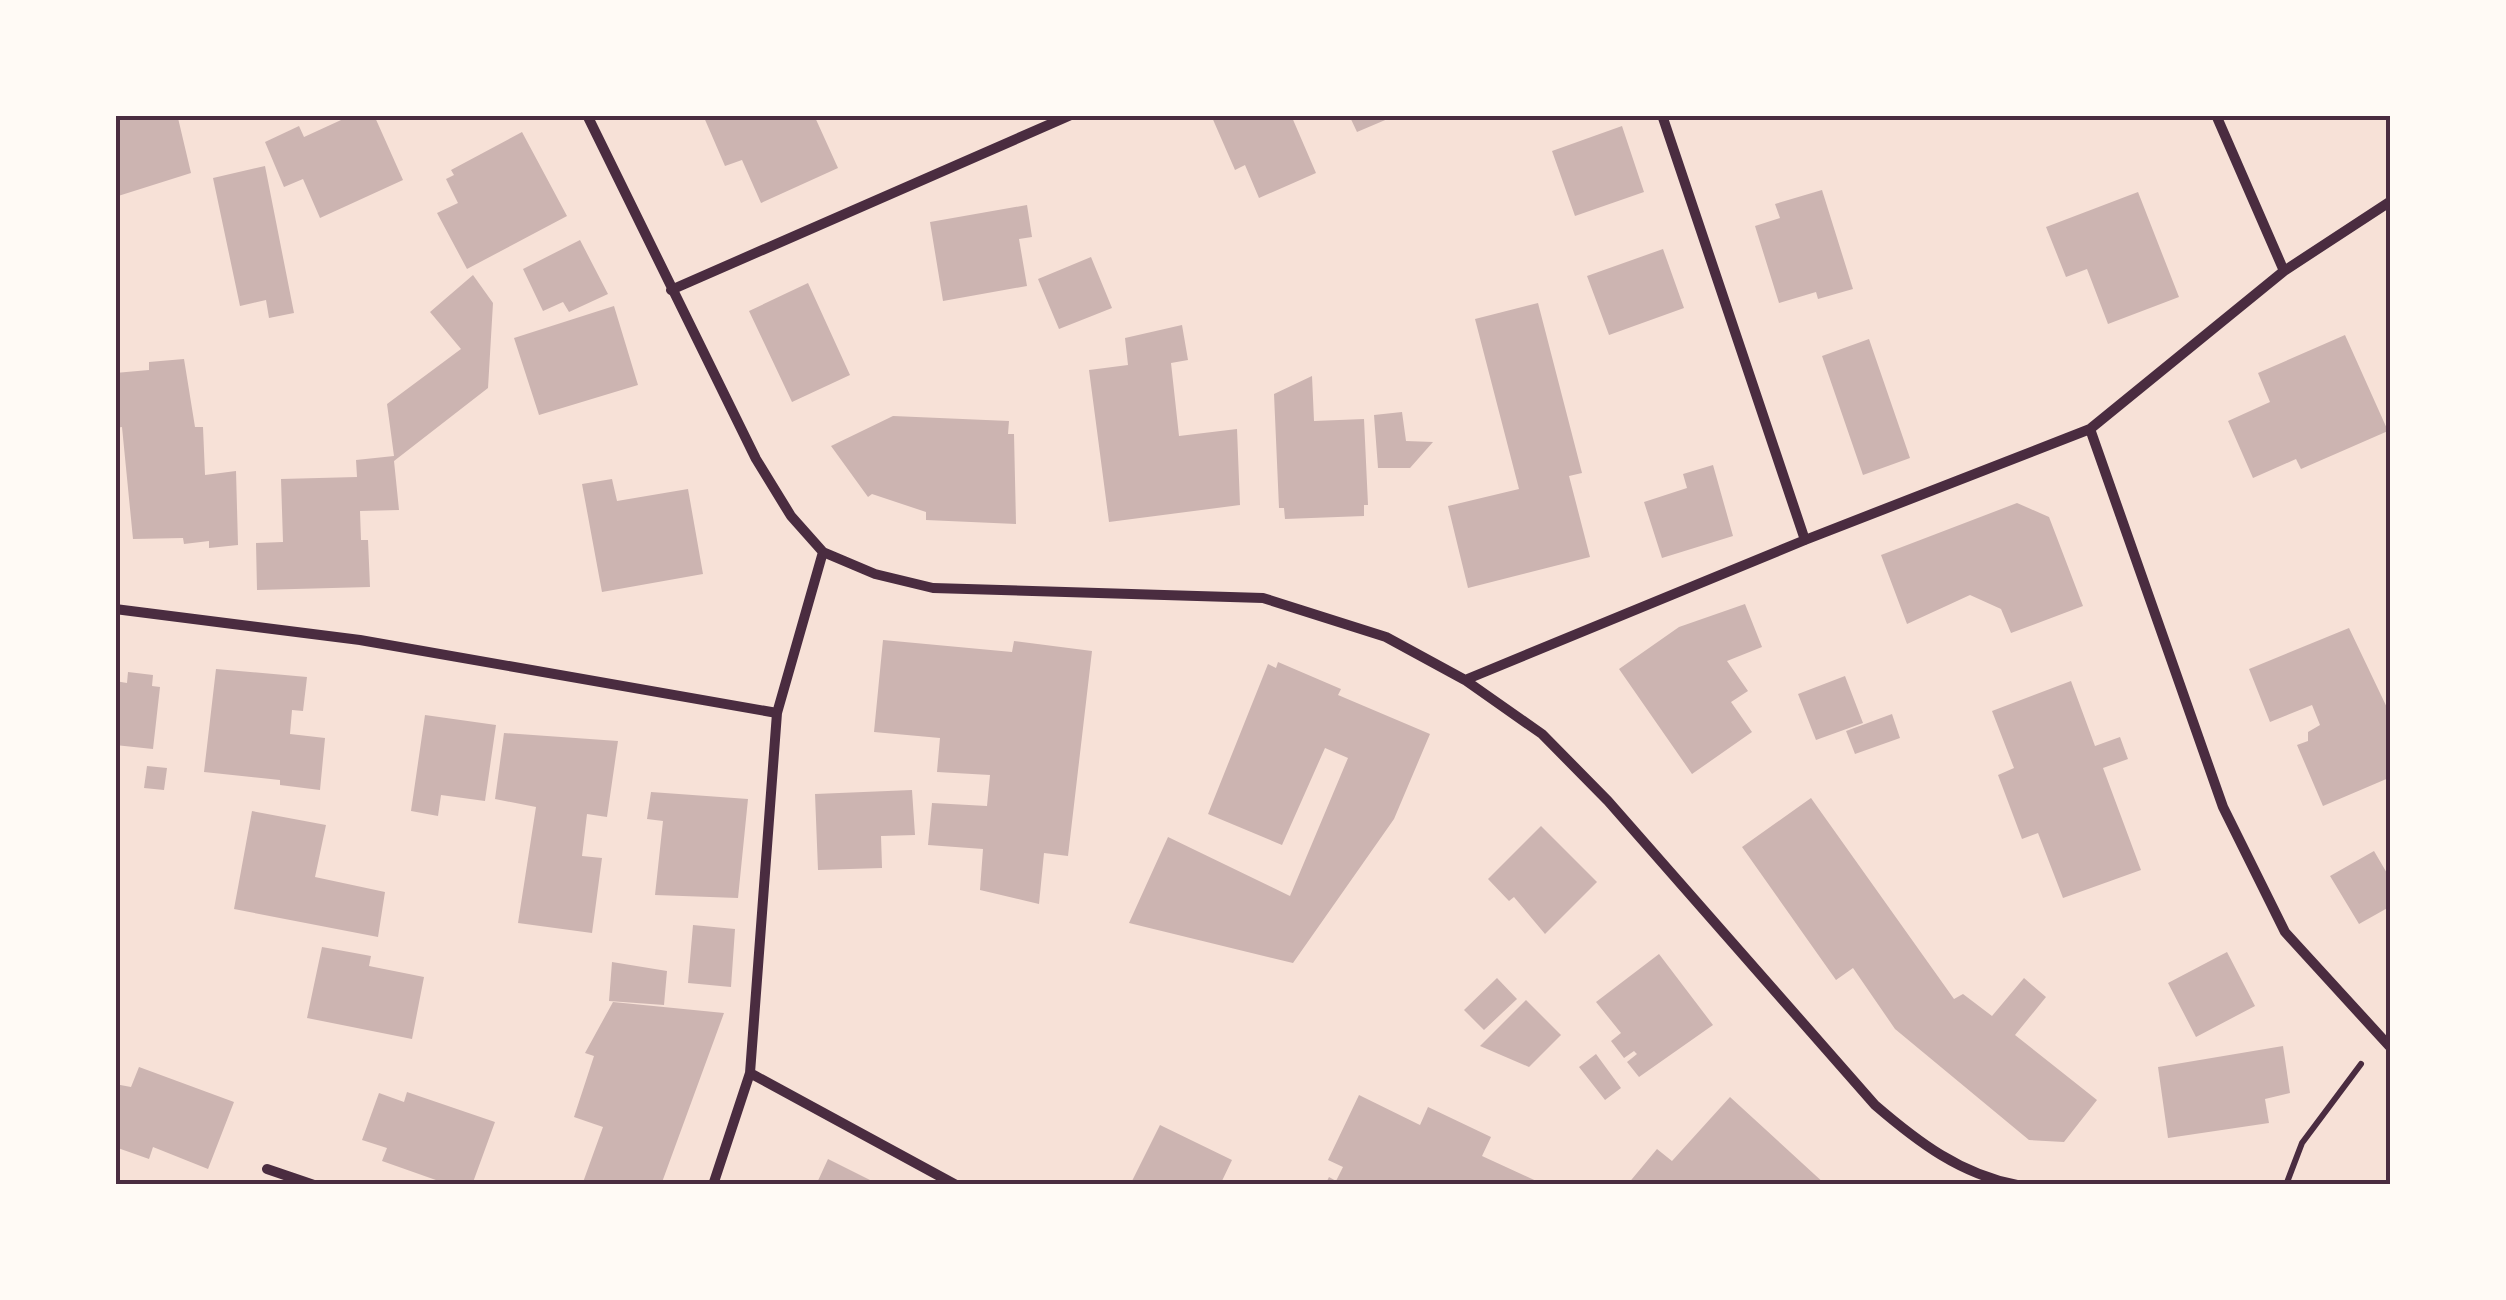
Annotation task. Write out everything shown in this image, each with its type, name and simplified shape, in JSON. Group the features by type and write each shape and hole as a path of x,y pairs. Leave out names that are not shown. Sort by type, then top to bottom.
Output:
{"street":[{"path":"587,115 756,459 790,516 824,552 874,574 933,588 1263,598 1386,638 1465,680 1542,734 1608,801 1806,1032 1875,1104 1920,1144 1981,1178 2017,1185"},
{"path":"671,290 1071,115"},
{"path":"1662,115 1805,540"},
{"path":"2216,115 2284,272"},
{"path":"1465,680 1805,540 2090,429 2284,272 2391,201"},
{"path":"2090,429 2224,807 2284,932 2378,1039 2391,1048"},
{"path":"713,1185 750,1073 776,712 824,552"},
{"path":"115,608 360,640 776,712"},
{"path":"750,1073 956,1185"},
{"path":"267,1169 314,1185"}],"path":[{"path":"2286,1185 2302,1143 2378,1039"}],"building":[{"path":"115,115 178,118 191,173 115,197"},
{"path":"352,115 374,115 403,180 320,218 303,179 284,187 265,142 299,126 304,137"},
{"path":"703,115 814,115 838,168 761,203 742,160 725,166"},
{"path":"1211,115 1291,115 1316,173 1259,198 1245,165 1235,170"},
{"path":"1349,115 1397,115 1357,132"},
{"path":"1622,126 1644,192 1575,216 1552,151"},
{"path":"522,132 567,216 467,269 437,213 458,203 446,179 454,175 451,170"},
{"path":"265,166 294,313 269,318 266,300 240,306 213,178"},
{"path":"1822,190 1853,289 1818,299 1816,292 1779,303 1755,226 1780,218 1775,204"},
{"path":"2138,192 2179,297 2108,324 2087,269 2066,277 2046,227"},
{"path":"1027,205 1032,237 1019,239 1027,286 943,301 930,222"},
{"path":"580,240 608,294 569,312 563,302 543,311 523,269"},
{"path":"1663,249 1684,308 1609,335 1587,276"},
{"path":"1091,257 1112,308 1059,329 1038,279"},
{"path":"473,275 493,303 488,388 394,461 399,510 360,511 361,540 368,540 370,587 257,590 256,543 283,542 281,479 357,477 356,460 394,456 387,404 461,349 430,312"},
{"path":"808,283 850,375 792,402 749,311"},
{"path":"1538,303 1582,473 1569,476 1590,557 1468,588 1448,506 1519,489 1475,319"},
{"path":"614,306 638,385 539,415 514,338"},
{"path":"1182,325 1188,360 1171,363 1179,436 1237,429 1240,505 1109,522 1089,370 1128,365 1125,338"},
{"path":"2345,335 2388,431 2301,469 2296,459 2253,478 2228,421 2270,402 2258,373"},
{"path":"1869,339 1910,458 1863,475 1822,356"},
{"path":"184,359 195,427 203,427 205,475 236,471 238,545 209,548 209,541 184,544 183,538 133,539 122,427 115,428 115,373 149,370 149,362"},
{"path":"1312,376 1314,421 1364,419 1368,505 1364,505 1364,516 1285,519 1284,508 1279,508 1274,394"},
{"path":"1402,412 1406,441 1433,442 1410,468 1378,468 1374,415"},
{"path":"893,416 1009,421 1008,434 1014,434 1016,524 926,520 926,512 872,494 868,497 831,446"},
{"path":"1713,465 1733,536 1662,558 1644,502 1687,488 1683,474"},
{"path":"612,479 617,501 688,489 703,574 602,592 582,484"},
{"path":"2017,503 2049,517 2083,606 2011,633 2001,609 1970,595 1907,624 1881,555"},
{"path":"1745,604 1762,647 1727,661 1748,691 1731,702 1752,732 1692,774 1619,669 1679,627"},
{"path":"2349,628 2391,716 2391,777 2323,806 2297,745 2308,741 2308,732 2320,725 2312,705 2270,722 2249,669"},
{"path":"883,640 1012,652 1014,641 1092,651 1068,856 1044,853 1039,904 980,890 983,849 928,845 932,803 987,806 990,775 937,772 940,738 874,732"},
{"path":"1278,662 1341,689 1338,695 1430,734 1394,819 1293,963 1129,923 1168,837 1290,896 1348,758 1325,748 1282,845 1208,814 1268,664 1276,668"},
{"path":"216,669 307,677 303,711 292,710 290,734 325,738 320,790 280,785 280,780 204,772"},
{"path":"128,672 153,675 152,686 160,687 153,749 115,745 115,681 127,683"},
{"path":"1845,676 1863,723 1816,740 1798,694"},
{"path":"2071,681 2095,746 2120,737 2128,759 2103,768 2141,870 2063,898 2038,833 2022,839 1998,775 2014,768 1992,711"},
{"path":"1892,714 1900,738 1855,754 1846,731"},
{"path":"425,715 496,725 485,801 441,795 438,816 411,811"},
{"path":"504,733 618,741 607,817 587,814 582,856 602,858 592,933 518,923 536,807 495,799"},
{"path":"147,766 167,768 164,790 144,788"},
{"path":"912,790 915,835 881,836 882,868 818,870 815,794"},
{"path":"651,792 748,799 738,898 655,895 663,821 647,819"},
{"path":"1811,798 1954,999 1963,994 1992,1016 2024,978 2046,997 2015,1035 2097,1100 2064,1142 2029,1140 1895,1029 1853,968 1836,980 1742,847"},
{"path":"252,811 326,825 315,877 385,892 378,937 234,909"},
{"path":"1541,826 1597,882 1545,934 1514,897 1509,901 1488,879"},
{"path":"2374,851 2391,880 2391,906 2359,924 2330,876"},
{"path":"693,925 735,929 731,987 688,983"},
{"path":"322,947 371,956 369,966 424,977 412,1039 307,1018"},
{"path":"2227,952 2255,1006 2196,1037 2168,983"},
{"path":"1659,954 1713,1025 1639,1077 1627,1062 1637,1054 1634,1051 1624,1058 1611,1041 1621,1033 1596,1002"},
{"path":"612,962 667,971 664,1005 609,1001"},
{"path":"1497,978 1517,999 1484,1030 1464,1010"},
{"path":"1526,1000 1561,1035 1529,1067 1480,1046"},
{"path":"613,1002 724,1013 661,1185 582,1185 603,1127 574,1117 594,1056 585,1053"},
{"path":"2283,1046 2290,1093 2265,1099 2269,1123 2168,1138 2158,1067"},
{"path":"1596,1054 1621,1088 1605,1100 1579,1067"},
{"path":"139,1067 234,1102 208,1169 153,1147 149,1159 115,1147 115,1084 131,1087"},
{"path":"407,1092 495,1122 472,1185 450,1185 382,1161 387,1148 362,1140 379,1093 404,1102"},
{"path":"1359,1095 1420,1125 1428,1107 1491,1137 1482,1156 1545,1185 1325,1185 1329,1177 1336,1181 1343,1167 1328,1160"},
{"path":"1730,1097 1826,1185 1627,1185 1657,1149 1672,1161"},
{"path":"1160,1125 1232,1160 1220,1185 1130,1185"},
{"path":"828,1159 880,1185 816,1185"}]}
